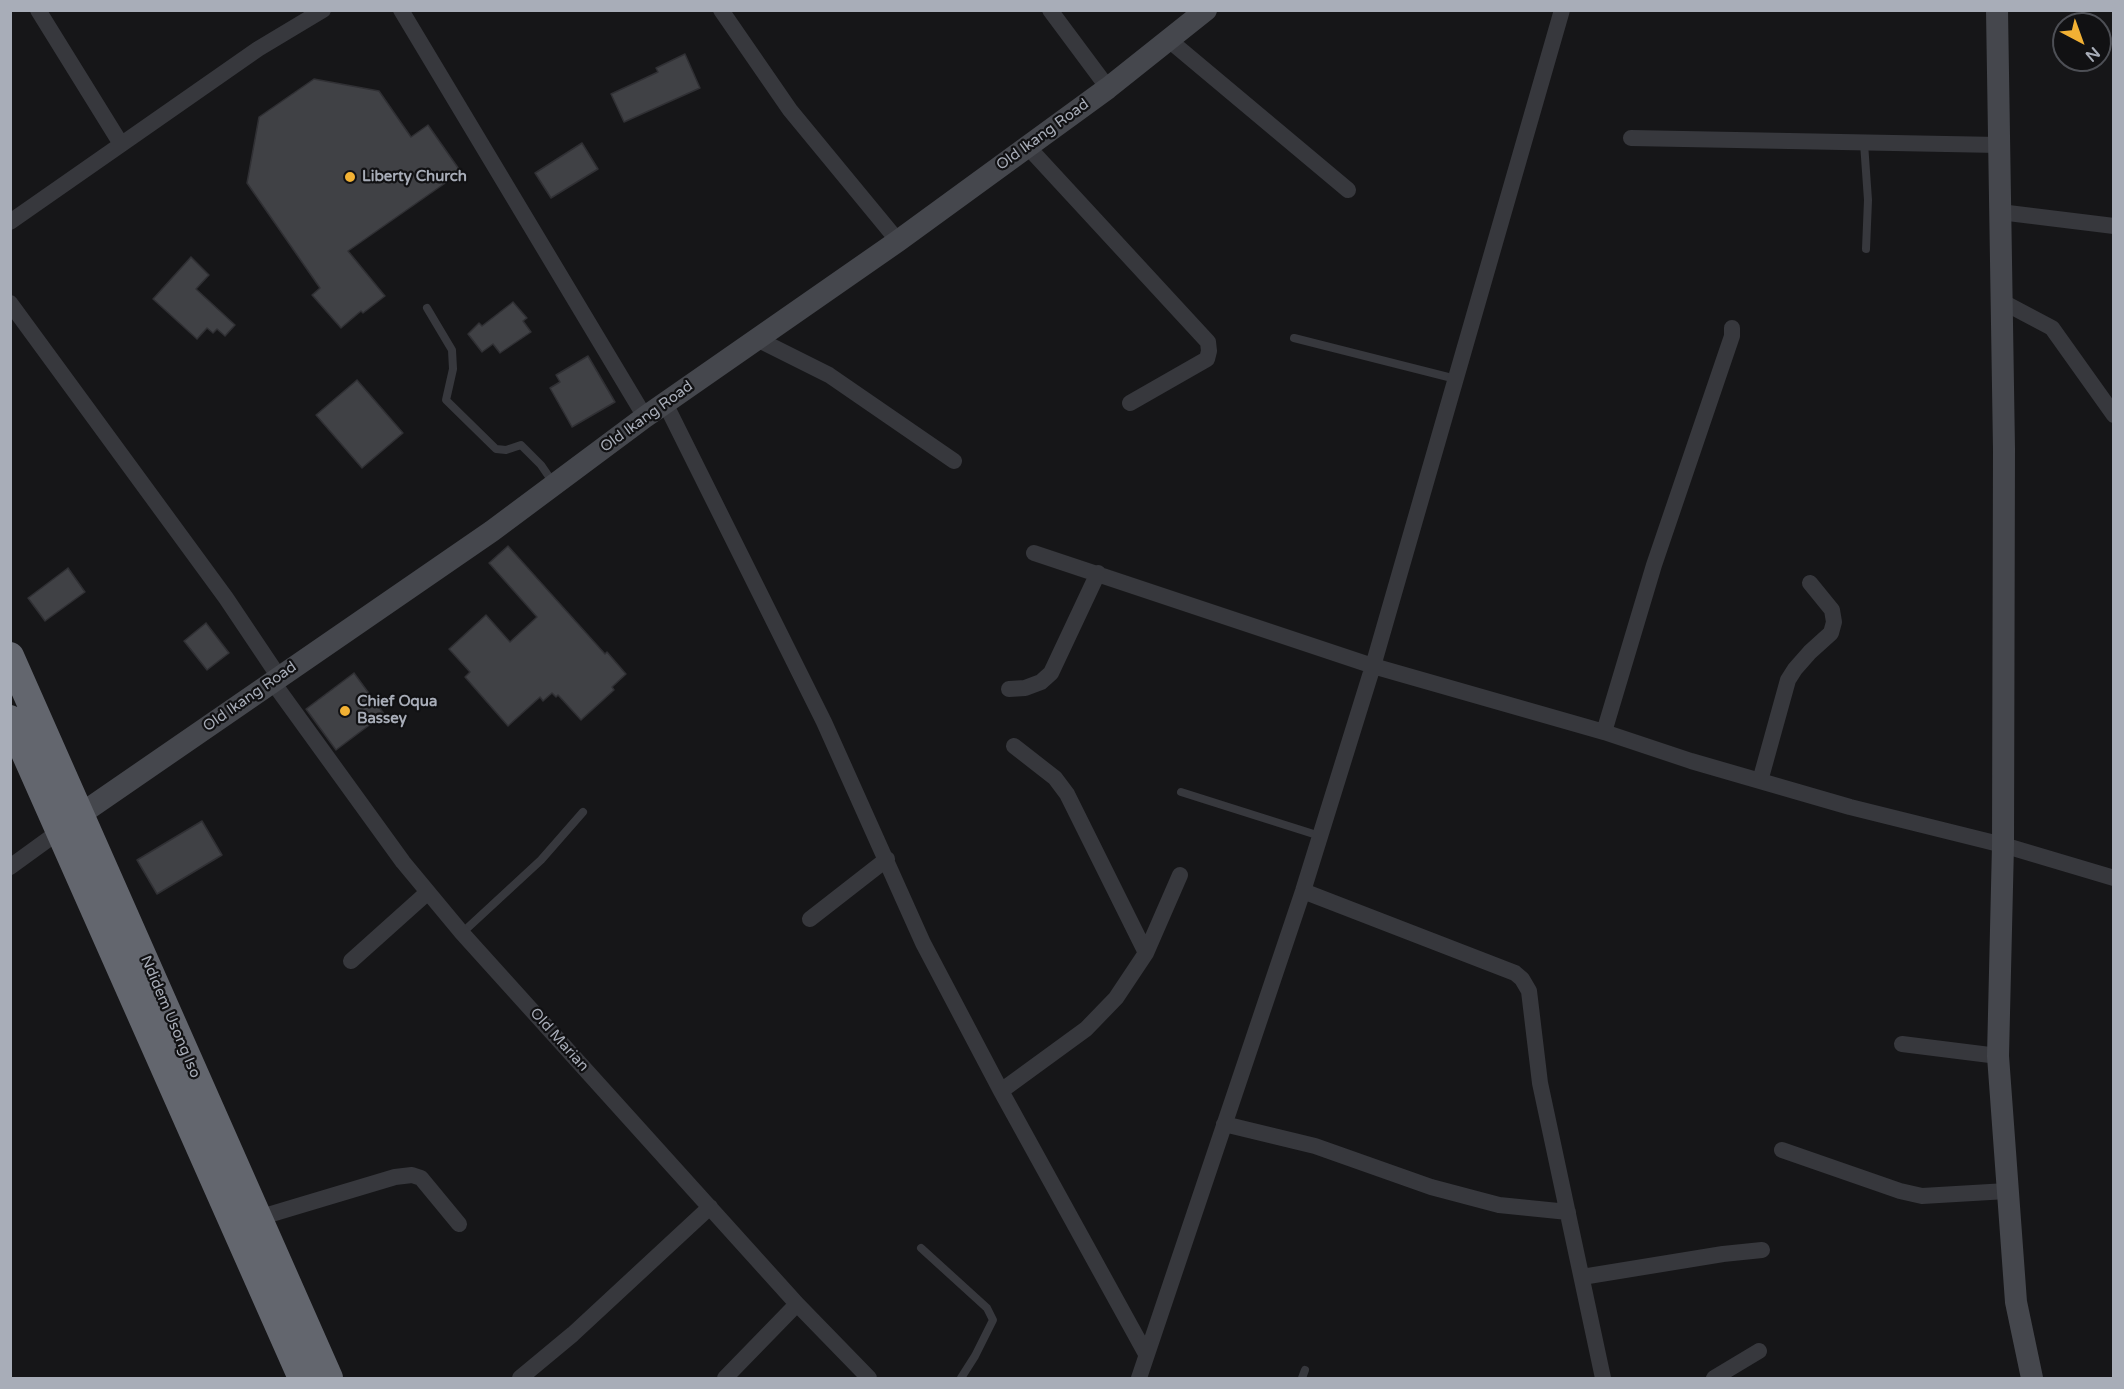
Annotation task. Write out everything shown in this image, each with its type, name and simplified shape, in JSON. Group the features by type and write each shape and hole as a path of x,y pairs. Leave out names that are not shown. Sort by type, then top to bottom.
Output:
{"highway":[{"name":"Ndidem Usong Iso","path":"10,656 71,822 302,1378"},
{"name":"Ndidem Usong Iso","path":"10,719 71,822 258,1218 329,1378"}],"street":[{"path":"38,10 121,144"},
{"path":"10,222 258,49 323,10"},
{"path":"401,10 645,417"},
{"path":"721,10 790,110 898,241"},
{"path":"1050,10 1108,88"},
{"name":"Old Ikang Road","path":"71,822 492,531 645,417 898,241 1108,88 1206,10"},
{"path":"1139,1378 1303,891 1373,666 1562,10"},
{"path":"1997,10 2004,449 2003,845 1998,1056 2016,1302 2032,1378"},
{"path":"1168,40 1348,190"},
{"path":"1630,138 1999,145"},
{"path":"1028,147 1208,342 1207,358 1130,404"},
{"path":"2000,212 2114,226"},
{"path":"2001,301 2052,328 2114,415"},
{"name":"Old Marian","path":"10,303 226,598 276,679 403,862 462,933 710,1208 797,1304 869,1378"},
{"path":"1604,732 1654,565 1732,336 1732,328"},
{"path":"757,339 829,375 954,461"},
{"path":"665,403 824,722 923,943 1001,1091 1146,1354"},
{"path":"1034,553 1373,666 1604,732 1690,761 1850,807 2003,845 2114,878"},
{"path":"1009,689 1025,688 1041,682 1051,673 1098,573"},
{"path":"1760,781 1788,680 1794,669 1831,633 1834,622 1832,610 1810,584"},
{"path":"1014,746 1055,778 1067,794 1146,953"},
{"path":"10,867 71,822"},
{"path":"810,919 887,859"},
{"path":"1001,1091 1086,1029 1116,998 1146,953 1180,875"},
{"path":"1303,891 1515,973 1522,979 1529,991 1540,1083 1603,1378"},
{"path":"351,961 428,892"},
{"path":"1902,1044 1998,1056"},
{"path":"1224,1124 1315,1146 1431,1187 1499,1205 1568,1212"},
{"path":"1782,1150 1900,1191 1922,1196 2007,1191"},
{"path":"258,1218 396,1177 412,1175 421,1178 459,1224"},
{"path":"520,1378 573,1334 710,1208"},
{"path":"1582,1277 1723,1254 1762,1251"},
{"path":"725,1378 797,1304"},
{"path":"1714,1378 1759,1351"}],"lane":[{"path":"1864,143 1868,200 1866,249"},
{"path":"427,308 452,350 453,369 447,400 496,449 506,450 521,445 541,465 554,484"},
{"path":"1294,338 1456,379"},
{"path":"1181,792 1320,836"},
{"path":"462,933 541,860 583,812"},
{"path":"921,1248 987,1308 993,1320 961,1378"}],"building":[{"path":"685,54 700,88 624,122 611,94 658,72 656,68"},
{"name":"Liberty Church","path":"314,79 379,91 411,137 428,125 461,172 348,251 385,296 363,313 361,311 341,328 312,295 320,288 247,183 259,117"},
{"path":"582,143 598,169 551,198 535,173"},
{"path":"191,257 209,275 196,289 235,325 225,336 217,329 213,333 207,328 197,339 153,299"},
{"path":"513,302 527,318 523,321 531,332 500,353 493,344 482,352 468,334 479,323 482,326"},
{"path":"588,356 615,402 572,427 550,388 560,382 556,375"},
{"path":"357,380 403,433 362,468 316,415"},
{"path":"508,546 605,654 607,652 626,674 612,687 614,690 581,720 558,695 556,697 552,693 543,701 540,697 508,726 465,677 470,672 449,649 486,615 510,642 537,617 489,563"},
{"path":"68,568 85,592 45,621 28,598"},
{"path":"206,623 229,653 207,670 184,641"},
{"name":"Chief Oqua Bassey","path":"354,673 384,714 336,750 306,709"},
{"path":"202,821 222,855 157,894 137,860"}],"place":[{"name":"Liberty Church","path":"350,177"},
{"name":"Chief Oqua Bassey","path":"345,711"}]}
